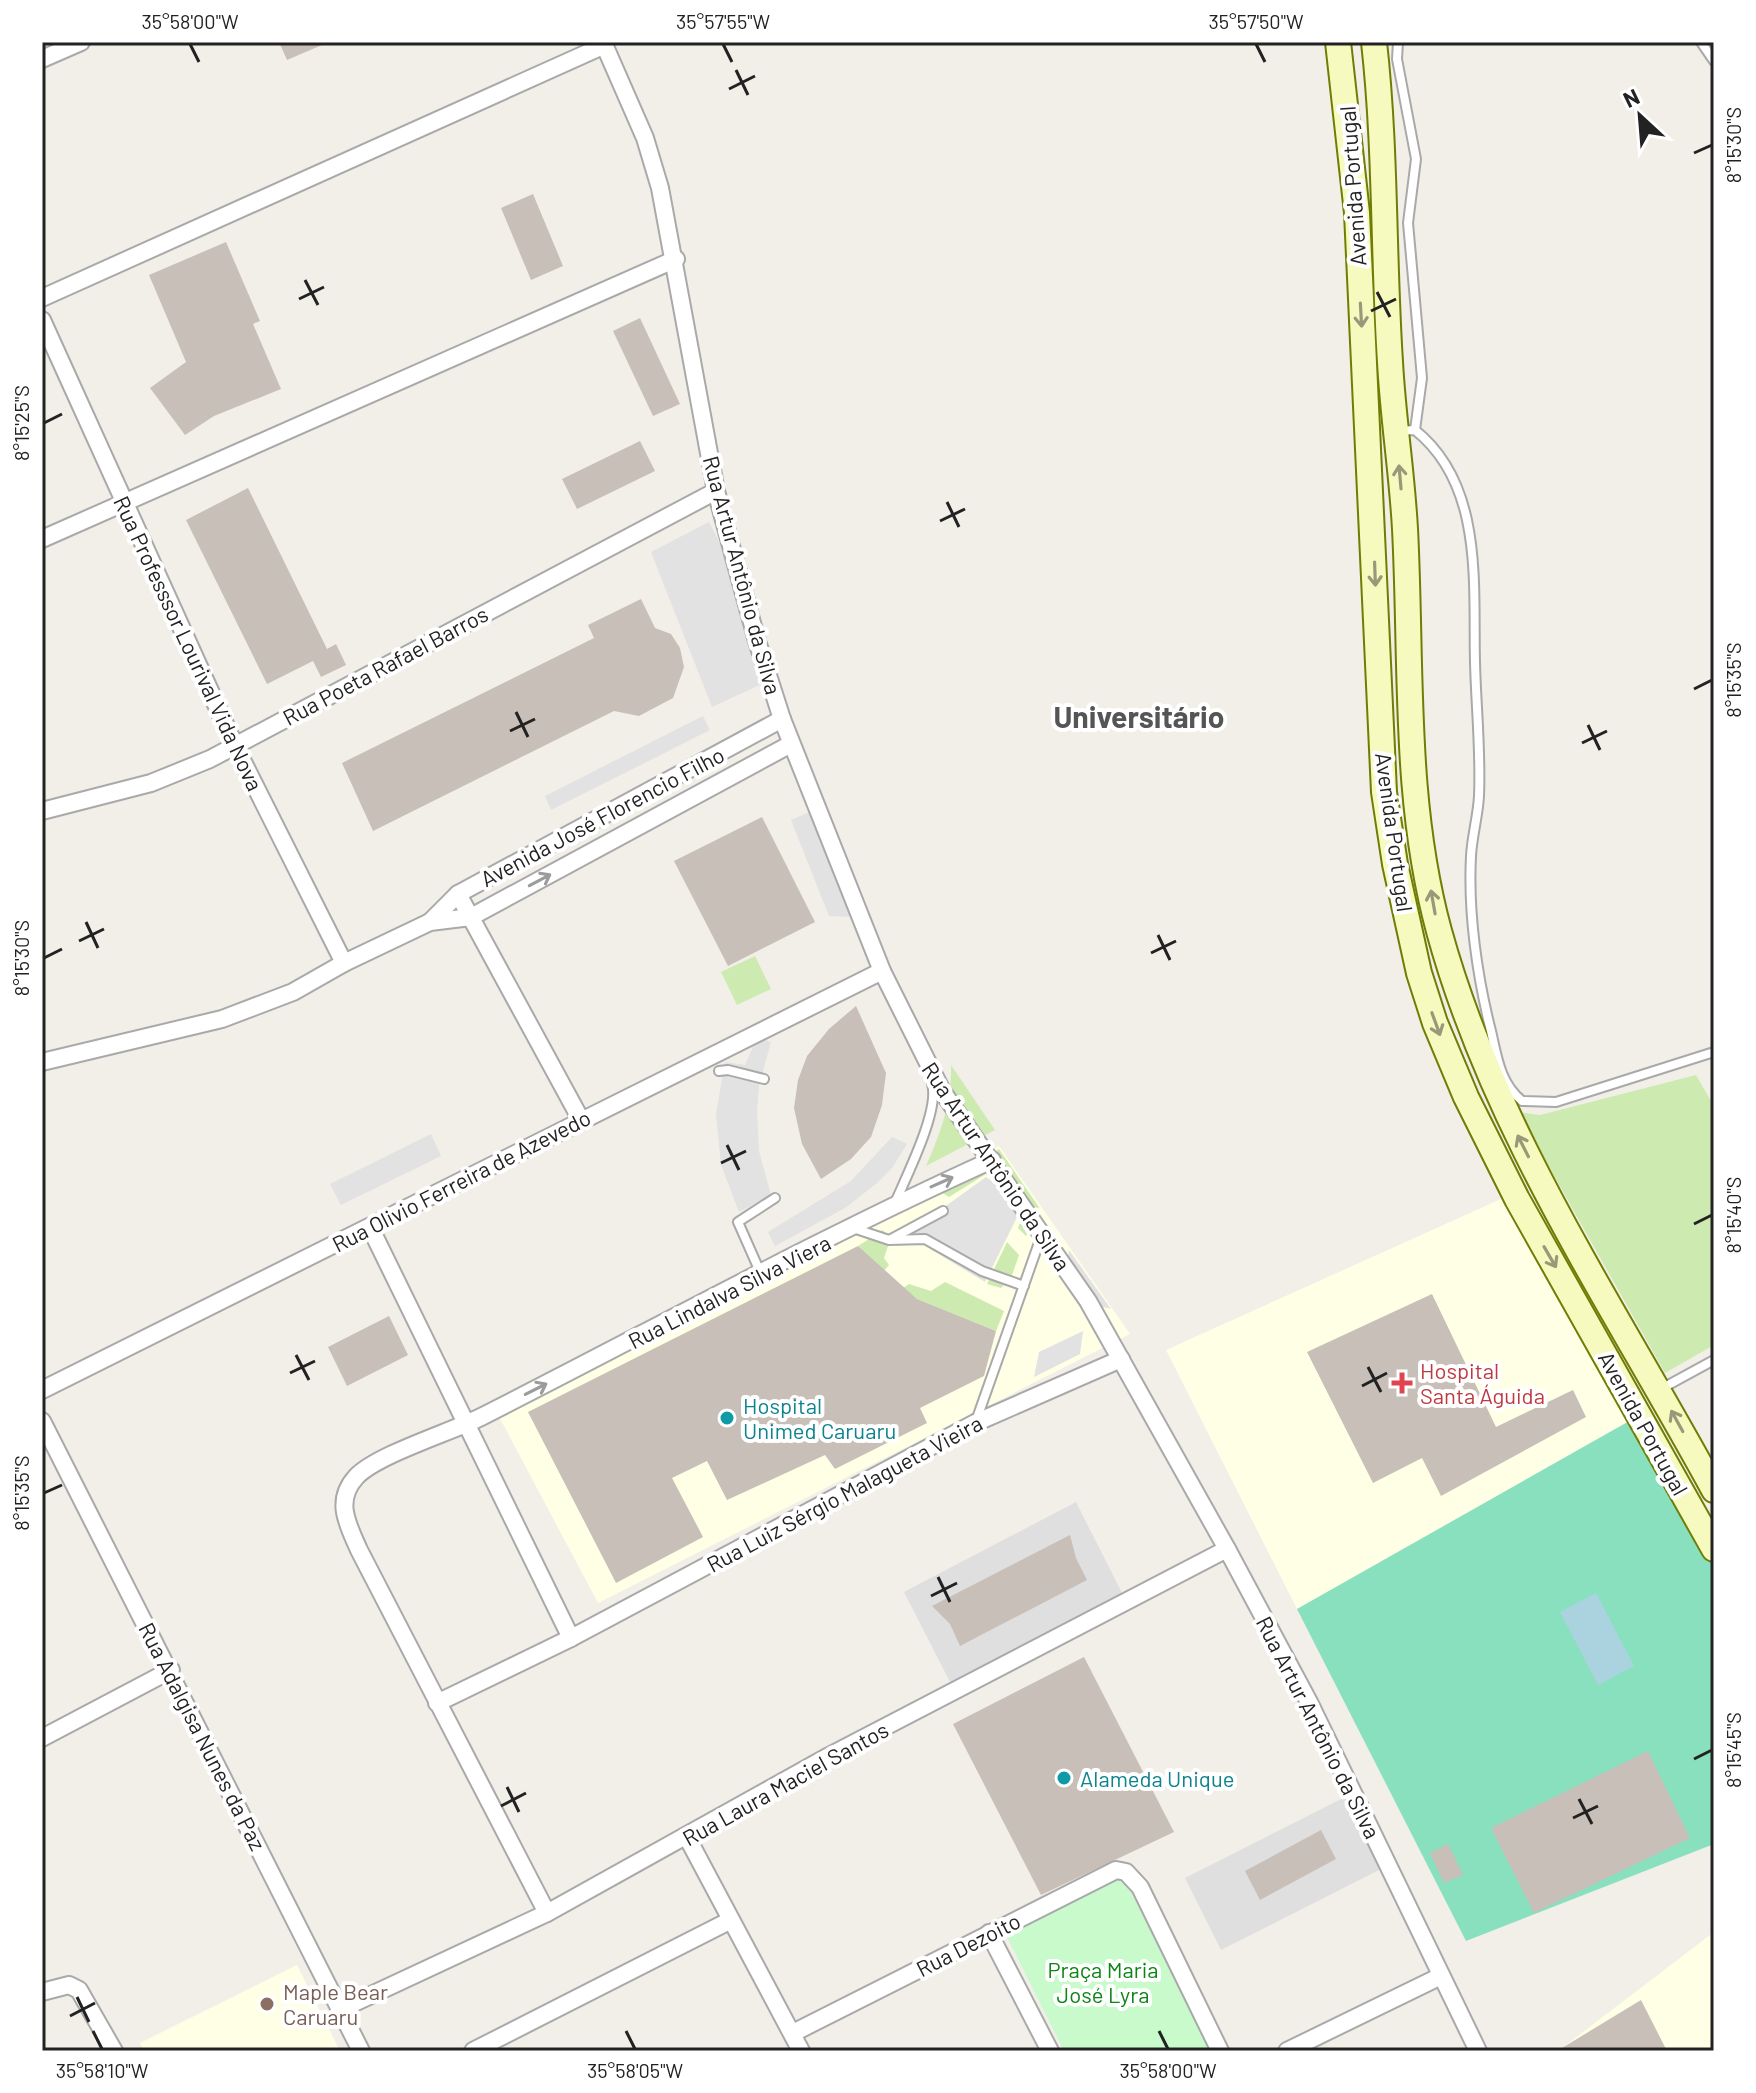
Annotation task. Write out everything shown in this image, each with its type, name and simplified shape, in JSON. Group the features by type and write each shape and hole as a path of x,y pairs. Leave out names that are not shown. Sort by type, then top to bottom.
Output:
{"street":[{"path":"42,59 81,42"},
{"name":"Avenida Portugal","path":"1338,42 1357,213 1384,792 1395,864 1419,973 1435,1023 1492,1153 1714,1549"},
{"name":"Avenida Portugal","path":"1374,42 1381,98 1390,361 1406,430 1408,706 1415,801 1437,926 1472,1038 1500,1100 1543,1187 1714,1490"},
{"path":"42,298 604,44"},
{"name":"Rua Artur Antônio da Silva","path":"604,44 645,138 676,259 716,491 782,719 882,971 922,1057 1042,1233 1121,1359 1227,1549 1310,1704 1478,2051"},
{"path":"42,539 676,259"},
{"name":"Rua Professsor Lourival Vida Nova","path":"42,320 234,744 344,963"},
{"name":"Rua Poeta Rafael Barros","path":"42,811 151,783 197,765 716,491"},
{"name":"Avenida José Florencio Filho","path":"430,922 458,894 782,719"},
{"name":"Avenida José Florencio Filho","path":"42,1062 222,1019 293,992 344,963 430,922 471,917 791,744"},
{"path":"458,894 580,1118"},
{"path":"1419,973 1449,966"},
{"name":"Rua Olivio Ferreira de Azevedo","path":"42,1390 370,1227 580,1118 882,971"},
{"name":"Rua Lindalva Silva Viera","path":"547,1913 359,1550 343,1509 346,1492 368,1467 466,1424 894,1205 992,1160"},
{"path":"370,1227 571,1638"},
{"name":"Rua Luiz Sérgio Malagueta Vieira","path":"437,1703 571,1638 975,1423 1121,1359"},
{"name":"Rua Adalgisa Nunes da Paz","path":"42,1421 171,1670 361,2051"},
{"name":"Rua Laura Maciel Santos","path":"339,2010 547,1913 829,1756 1227,1549"},
{"path":"42,1738 171,1670"},
{"path":"687,1837 801,2051"},
{"name":"Rua Dezoito","path":"793,2033 1103,1874 1126,1872 1140,1887 1220,2051"},
{"path":"473,2051 731,1920"},
{"path":"989,1933 1050,2051"},
{"path":"1287,2051 1441,1976"},
{"path":"42,1992 69,1985 79,1990 114,2051"}],"lane":[{"path":"1398,42 1397,59 1416,159 1408,223 1422,378 1406,430 1428,440 1448,468 1463,501 1472,554 1479,796 1471,857 1474,913 1486,1010 1505,1082 1522,1101 1556,1102 1714,1052"},
{"path":"1701,42 1714,61"},
{"path":"894,1205 920,1141 934,1092 922,1057"},
{"path":"719,1071 728,1070 764,1079"},
{"path":"762,1275 738,1222 775,1198"},
{"path":"889,1240 943,1211"},
{"path":"853,1228 889,1240 925,1239 982,1271 1024,1286"},
{"path":"975,1423 1042,1233"},
{"path":"1658,1390 1714,1360"}],"shaded area":[{"path":"709,522 735,573 764,683 712,707 651,552"},
{"path":"703,716 710,730 551,810 545,796"},
{"path":"814,810 855,917 829,916 791,820"},
{"path":"757,1037 771,1042 759,1086 757,1111 759,1151 771,1195 739,1212 721,1165 716,1114 725,1062 745,1065"},
{"path":"431,1134 441,1156 341,1205 330,1184"},
{"path":"892,1137 907,1144 892,1168 877,1183 845,1208 775,1246 768,1232 851,1181"},
{"path":"999,1146 1130,1334 598,1603 496,1411"},
{"path":"986,1177 1023,1205 985,1282 930,1249 911,1231"},
{"name":"Hospital Santa Águida","path":"1512,1194 1640,1415 1297,1609 1166,1350"},
{"path":"1069,1250 1111,1309 1096,1305 1067,1264"},
{"path":"1083,1331 1080,1354 1034,1377 1039,1352"},
{"path":"1076,1502 1122,1593 950,1682 904,1592"},
{"path":"1357,1791 1393,1863 1221,1950 1185,1878"},
{"path":"1714,1932 1714,2051 1558,2051"},
{"name":"Maple Bear Caruaru","path":"297,1965 340,2051 144,2051 140,2043"}],"green space":[{"path":"755,956 771,989 737,1005 721,972"},
{"path":"951,1065 995,1130 926,1166 944,1117 950,1092"},
{"path":"1696,1075 1714,1106 1714,1345 1665,1373 1518,1112 1540,1115"},
{"path":"999,1149 1039,1207 1026,1236 1018,1228 1027,1204 986,1174 949,1197 931,1186"},
{"path":"883,1230 890,1240 884,1258 889,1265 884,1271 858,1246"},
{"path":"1007,1242 1019,1255 1011,1278 1001,1288 987,1284"},
{"path":"945,1282 1004,1311 996,1331 917,1299 903,1288 909,1284 931,1291"},
{"path":"1640,1415 1714,1552 1714,1844 1466,1941 1297,1609"},
{"name":"Praça Maria José Lyra","path":"1120,1871 1212,2051 1064,2051 1004,1931"}],"water":[{"path":"1596,1593 1634,1666 1598,1685 1560,1612"}],"building":[{"path":"279,42 329,42 287,60"},
{"path":"533,194 563,266 531,280 501,208"},
{"path":"226,242 260,321 253,324 281,389 214,416 185,435 150,388 186,362 149,275"},
{"path":"640,318 680,404 653,416 613,331"},
{"path":"640,441 655,471 577,509 562,479"},
{"path":"248,488 327,649 336,644 346,665 321,677 313,661 267,684 186,520"},
{"path":"641,599 655,628 671,634 680,648 684,667 673,698 639,716 614,711 373,831 342,763 594,638 588,625"},
{"path":"762,817 815,922 728,966 674,861"},
{"path":"856,1006 886,1073 882,1105 871,1137 851,1159 821,1179 802,1144 794,1108 798,1080 807,1056 829,1029"},
{"name":"Hospital Unimed Caruaru","path":"858,1246 917,1299 996,1331 984,1376 920,1408 927,1423 835,1469 825,1455 727,1500 707,1461 672,1478 703,1537 616,1583 528,1412"},
{"name":"Hospital Santa Águida","path":"1432,1294 1496,1427 1573,1390 1586,1417 1441,1496 1422,1458 1373,1483 1307,1352"},
{"path":"389,1316 408,1355 347,1386 328,1347"},
{"path":"1070,1535 1076,1558 1087,1580 960,1646 950,1624 932,1606"},
{"name":"Alameda Unique","path":"1084,1657 1174,1832 1041,1895 953,1724"},
{"path":"1648,1751 1690,1838 1534,1913 1491,1828"},
{"path":"1321,1830 1336,1859 1260,1900 1245,1871"},
{"path":"1448,1844 1463,1875 1444,1883 1430,1853"},
{"path":"1641,2000 1667,2051 1557,2051"}],"place":[{"name":"Hospital Santa Águida","path":"1402,1383"},
{"name":"Hospital Unimed Caruaru","path":"727,1418"},
{"name":"Alameda Unique","path":"1064,1778"},
{"name":"Maple Bear Caruaru","path":"267,2004"}],"district":[{"name":"Universitário","path":"1139,716"}]}
